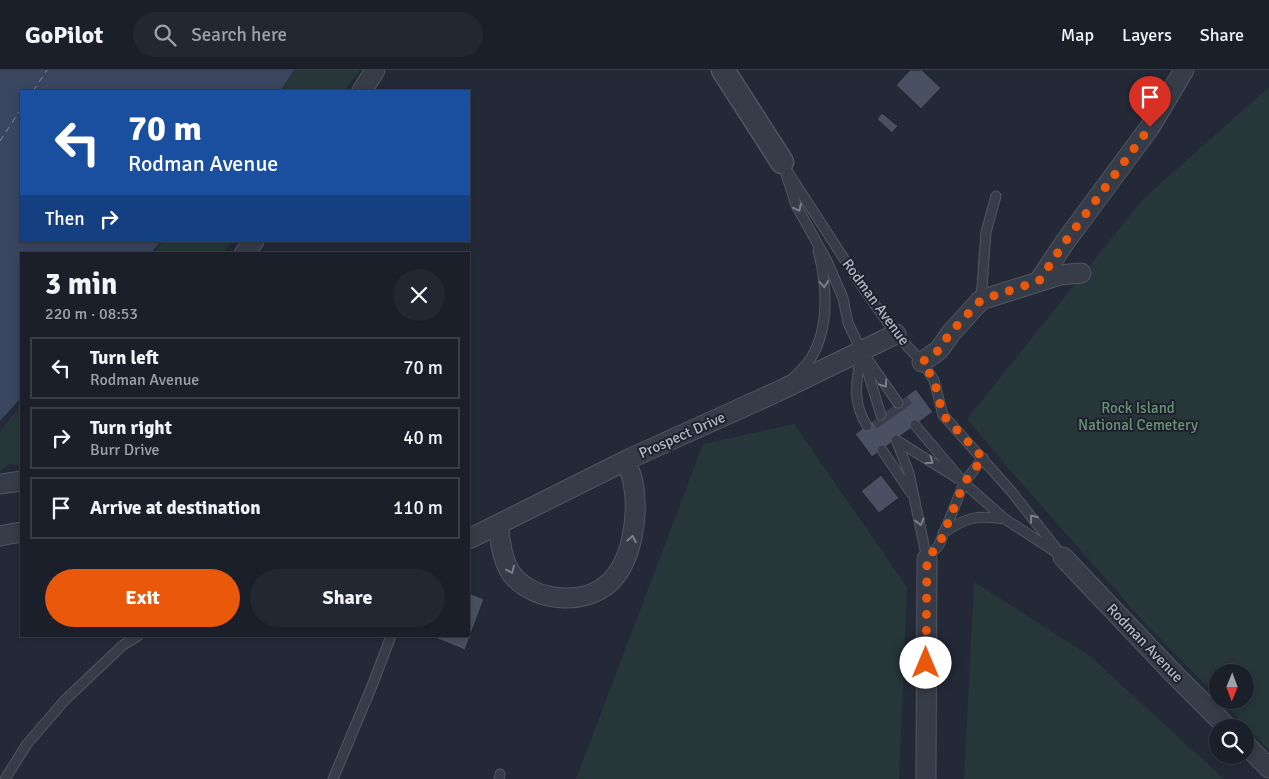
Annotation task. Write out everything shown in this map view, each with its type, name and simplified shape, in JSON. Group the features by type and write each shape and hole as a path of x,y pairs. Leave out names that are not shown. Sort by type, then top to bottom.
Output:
{"street":[{"path":"363,90 375,70"},
{"name":"Rodman Avenue","path":"723,70 782,162"},
{"path":"1039,281 1065,242 1150,127 1184,70"},
{"path":"246,252 253,242"},
{"path":"922,362 939,350 950,333 981,300 1060,275 1081,273"},
{"name":"Prospect Drive","path":"470,538 625,461 781,390 896,334"},
{"path":"499,524 499,544 513,576 526,587 537,594 559,598 573,597 592,592 608,584 623,566 630,548 635,502 633,482 625,461"},
{"path":"0,484 20,481"},
{"path":"0,536 20,532"},
{"name":"Rodman Avenue","path":"1064,557 1219,719"},
{"path":"926,779 927,558"},
{"path":"1254,753 1269,768"}],"lane":[{"name":"Rodman Avenue","path":"782,162 796,205 827,261 840,290 848,323 861,350 898,403"},
{"name":"Rodman Avenue","path":"782,162 861,285 896,334 922,362 934,380 943,415 983,458 1064,557"},
{"path":"981,300 986,232 996,196"},
{"path":"781,390 812,357 824,317 823,269 814,236"},
{"path":"861,350 881,415"},
{"path":"861,350 855,398 866,426"},
{"name":"Rodman Avenue","path":"915,425 964,483 1005,519 1064,557"},
{"path":"927,558 909,473 897,440 964,483"},
{"path":"882,450 914,498"},
{"path":"927,558 939,545 942,533 964,483 983,458"},
{"path":"942,533 960,521 976,516 1005,519"},
{"path":"5,779 27,744 65,700 124,645 136,637"},
{"path":"333,779 391,637"}],"green space":[{"path":"294,70 360,70 345,90 281,90"},
{"name":"Rock Island National Cemetery","path":"1269,87 1269,750 1254,734 1254,719 1239,719 1230,709 1254,709 1254,664 1209,664 1209,689 1143,621 967,419 1143,199"},
{"path":"162,242 231,242 224,252 154,252"},
{"path":"20,406 20,466 10,464 0,471 0,431"},
{"path":"794,424 907,587 899,779 576,779 703,444"},
{"path":"974,582 1090,656 1224,779 964,779"}],"water":[{"path":"0,70 294,70 281,90 20,90 20,242 160,242 152,252 20,252 20,399 0,421"}],"building":[{"path":"910,70 922,70 941,88 921,109 896,85"},
{"path":"882,113 898,126 892,133 877,119"},
{"path":"916,389 933,412 872,457 855,434"},
{"path":"881,475 899,498 879,513 861,491"},
{"path":"470,593 484,599 470,637"},
{"path":"435,637 470,637 465,650"}],"ferry route":[{"path":"34,90 47,70"},
{"path":"0,141 20,111"}],"tunnel":[{"path":"898,403 903,410"},
{"path":"881,415 886,422"}],"route":[{"path":"926,663 927,558 939,545 945,525 964,483 983,458 943,415 934,380 922,362 939,350 950,333 981,300 1039,281 1065,242 1150,127"}]}
